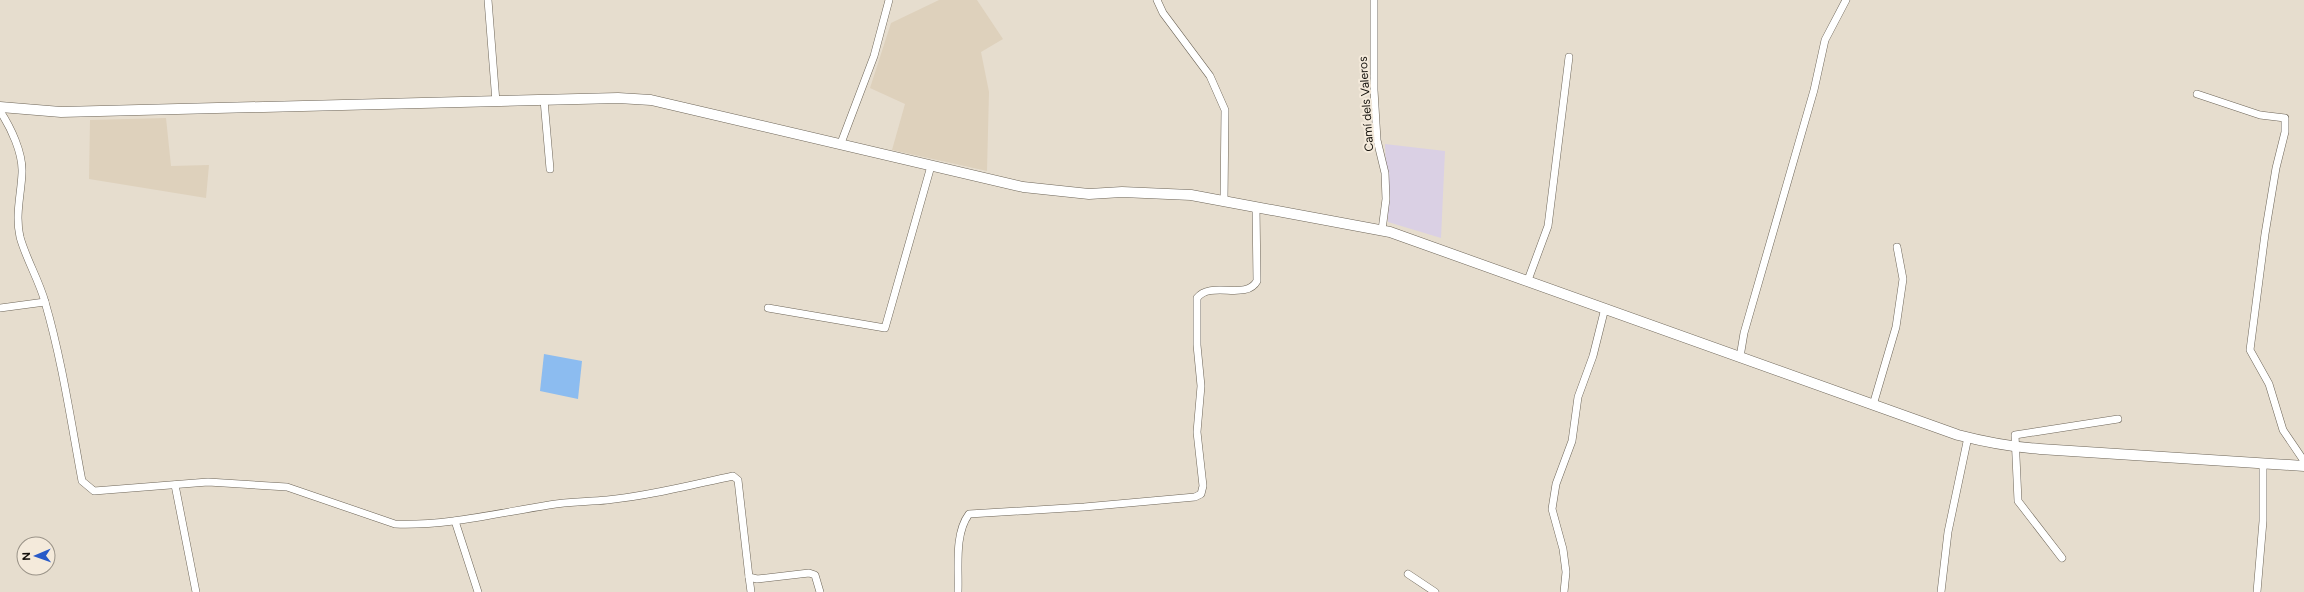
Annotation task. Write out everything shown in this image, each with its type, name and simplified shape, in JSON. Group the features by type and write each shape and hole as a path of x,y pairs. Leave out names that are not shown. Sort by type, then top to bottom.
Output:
{"main road":[{"path":"0,107 61,112 618,98 651,100 841,143 1023,188 1053,192 1159,193 1191,195 1382,230 1528,280 1740,358 1968,438 2014,447 2304,466"}],"street":[{"path":"488,0 496,102"},
{"path":"841,143 874,56 889,0"},
{"path":"1157,0 1164,13 1210,76 1225,110 1224,201"},
{"name":"Camí dels Valeros","path":"1374,0 1374,90 1377,140 1385,173 1386,199 1382,230"},
{"path":"1740,358 1744,333 1814,90 1825,40 1846,0"},
{"path":"1528,280 1548,226 1569,58"},
{"path":"2197,94 2260,116 2284,118 2285,132 2273,182 2250,350 2269,384 2283,430 2304,461"},
{"path":"544,100 550,169"},
{"path":"0,111 8,123 20,156 22,172 17,215 20,237 45,302 69,410 82,481 94,491 208,482 287,487 395,524 413,525 455,520 552,504 607,500 654,493 733,476 738,480 742,504 751,592"},
{"path":"768,308 885,328 931,166"},
{"path":"958,592 960,537 963,522 969,514 1084,507 1195,497 1201,494 1203,486 1197,432 1200,386 1197,298 1202,293 1210,290 1247,289 1253,286 1256,281 1256,207"},
{"path":"1873,405 1896,327 1903,279 1897,247"},
{"path":"0,308 45,302"},
{"path":"1564,592 1566,572 1563,549 1552,509 1556,484 1572,441 1578,396 1593,356 1605,308"},
{"path":"2062,558 2018,501 2014,447 2015,434 2118,419"},
{"path":"1941,592 1948,532 1968,438"},
{"path":"2258,592 2263,521 2263,463"},
{"path":"175,485 196,592"},
{"path":"455,520 478,592"},
{"path":"749,577 757,579 809,573 815,575 820,592"},
{"path":"1408,574 1435,592"}],"shaded area":[{"path":"939,0 977,0 1003,39 981,52 989,92 987,171 892,150 905,104 870,88 891,23"},
{"path":"166,118 171,166 209,165 206,198 89,179 90,120"},
{"path":"1385,144 1445,151 1441,238 1388,222"}],"water":[{"path":"544,354 582,361 578,399 540,391"}]}
